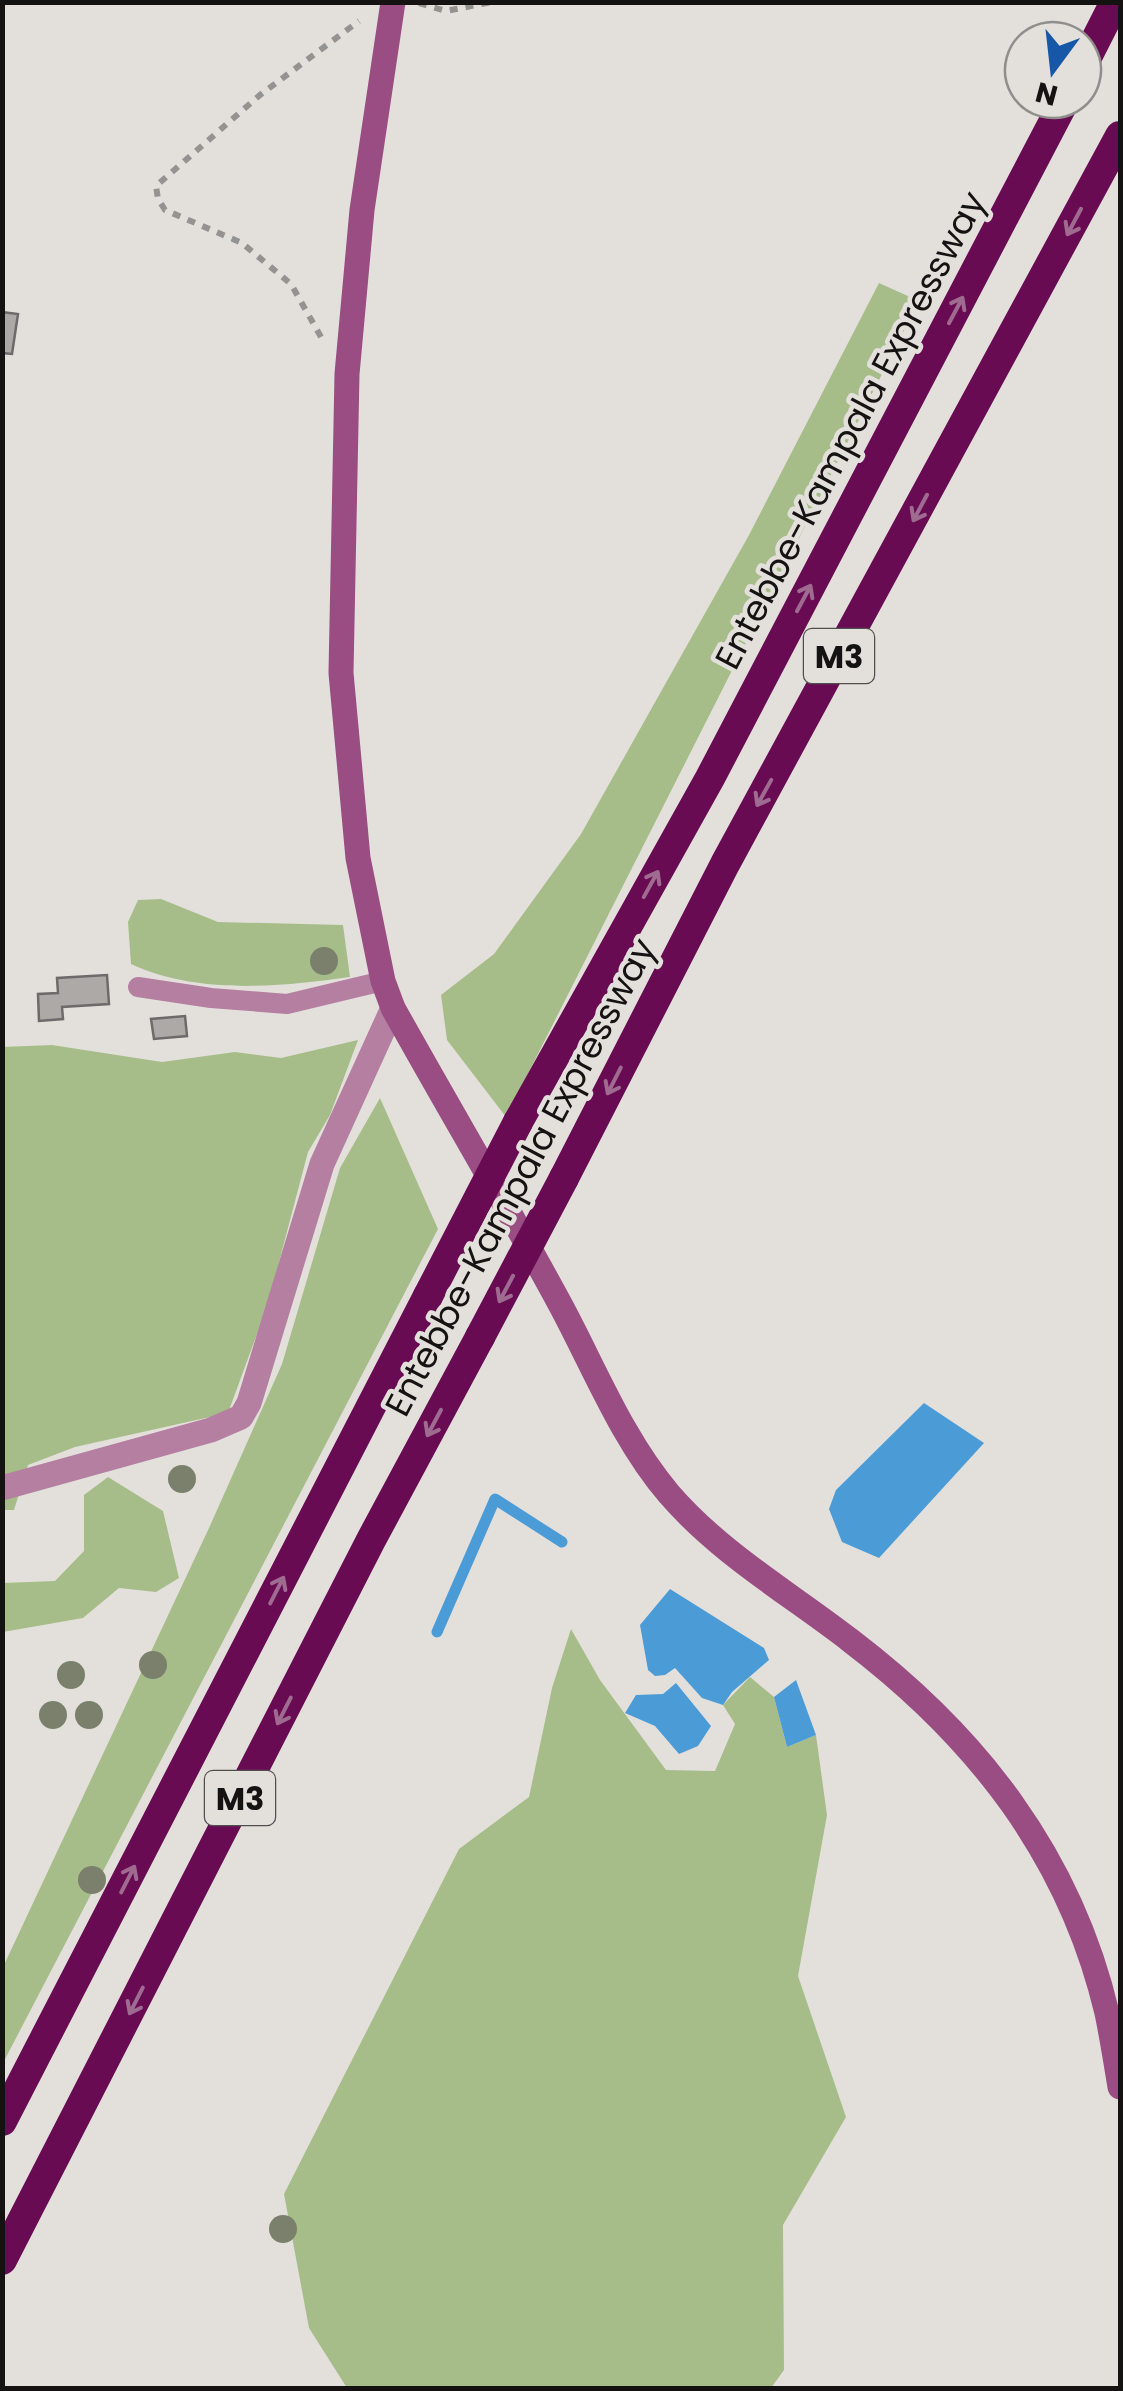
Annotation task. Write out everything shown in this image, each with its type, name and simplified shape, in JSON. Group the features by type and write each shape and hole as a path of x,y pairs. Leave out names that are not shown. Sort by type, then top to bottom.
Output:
{"highway":[{"path":"1103,26 1115,2"},
{"name":"Entebbe-Kampala Expressway","path":"2,2121 518,1122 710,778 1055,120"},
{"name":"Entebbe-Kampala Expressway","path":"2,2260 371,1540 564,1178 725,864 1120,136"}],"main road":[{"path":"392,2 362,210 347,374 341,673 358,858 392,1008 626,1428 668,1493 749,1568 907,1684 992,1777 1035,1835 1086,1946 1106,2012 1120,2088"}],"street":[{"path":"2,1488 211,1430 241,1417 249,1403 322,1164 392,1008"}],"lane":[{"path":"138,987 287,1004 383,981"}],"path":[{"path":"418,2 446,11 492,2"},
{"path":"347,374 313,326 292,284 242,243 165,210 156,186 260,95 369,14"}],"green space":[{"path":"879,283 919,301 506,1117 447,1040 441,995 494,954 581,834 749,535"},
{"path":"161,899 218,922 343,925 350,977 239,986 184,981 131,964 128,922 138,900"},
{"path":"358,1040 330,1115 308,1152 268,1304 228,1413 75,1447 28,1465 14,1510 2,1510 2,1047 52,1045 162,1062 235,1052 281,1058"},
{"path":"380,1098 438,1229 3,2063 3,1967 282,1364 340,1168"},
{"path":"108,1477 163,1511 179,1578 156,1592 119,1588 83,1618 3,1632 3,1583 55,1581 84,1551 84,1495"},
{"path":"571,1629 600,1680 666,1770 715,1771 735,1724 723,1705 750,1677 774,1697 787,1747 816,1735 827,1815 798,1976 846,2117 783,2225 784,2370 771,2388 347,2388 309,2328 284,2194 459,1849 529,1797 552,1688"}],"water":[{"path":"924,1403 984,1443 879,1558 842,1542 829,1509 836,1490"},
{"path":"670,1589 764,1648 769,1660 723,1705 702,1698 675,1668 655,1676 648,1670 640,1625"},
{"path":"796,1680 816,1735 787,1747 774,1697"},
{"path":"676,1683 711,1726 698,1746 679,1754 655,1726 625,1713 636,1695 663,1694"}],"building":[{"path":"2,312 18,314 12,354 2,353"},
{"path":"107,975 109,1004 62,1007 63,1019 39,1021 38,994 58,993 57,978"},
{"path":"185,1016 187,1036 154,1039 151,1019"}],"waterway":[{"path":"437,1632 495,1499 562,1542"}]}
